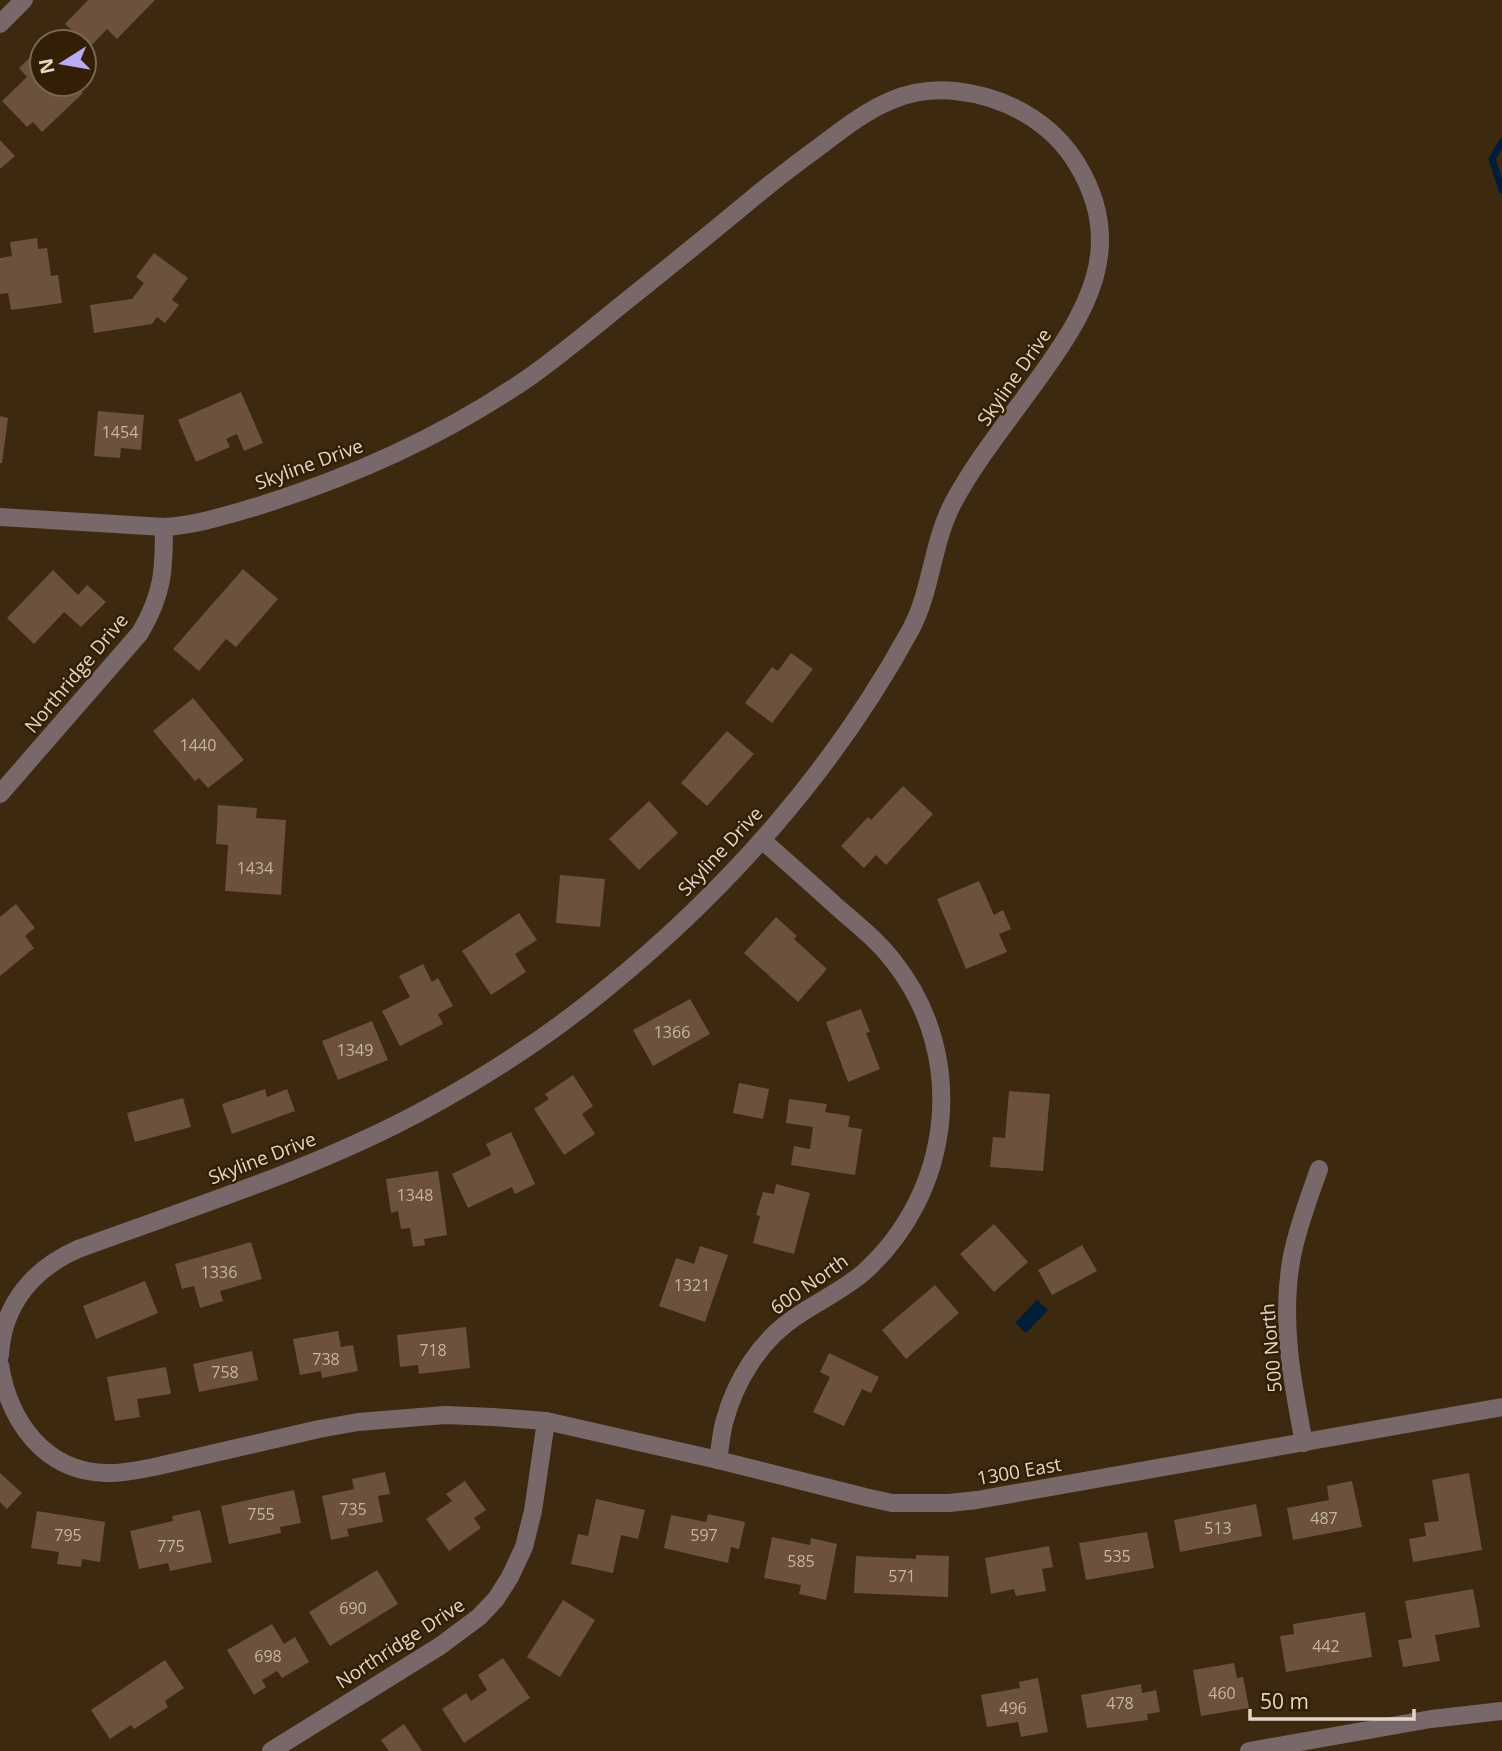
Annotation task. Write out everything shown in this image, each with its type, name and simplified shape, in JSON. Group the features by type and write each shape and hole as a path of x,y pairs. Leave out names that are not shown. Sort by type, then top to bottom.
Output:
{"street":[{"path":"0,24 24,0"},
{"name":"Skyline Drive","path":"0,517 164,527 210,521 298,494 432,437 536,373 785,172 853,122 883,104 901,97 950,91 982,96 1022,111 1040,123 1069,152 1081,170 1097,212 1100,235 1096,270 1086,304 1063,345 974,470 950,509 914,624 874,691 831,754 762,840 718,888 638,962 558,1027 470,1083 411,1116 319,1159 78,1248 52,1262 28,1283 15,1301 4,1331 0,1355"},
{"name":"Northridge Drive","path":"0,794 129,646 149,618 161,585 164,527"},
{"name":"600 North","path":"718,1460 724,1424 732,1401 742,1377 757,1354 795,1317 841,1290 862,1274 896,1238 911,1217 923,1192 940,1133 940,1072 925,1014 911,986 876,941 762,840"},
{"name":"500 North","path":"1304,1443 1289,1357 1287,1292 1301,1222 1319,1169"},
{"path":"0,1366 3,1386 25,1431 61,1461 81,1469 104,1473 154,1467 358,1422 445,1415 546,1421"},
{"name":"1300 East","path":"546,1421 892,1503 949,1503 1502,1407"},
{"name":"Northridge Drive","path":"271,1751 297,1744 440,1646 479,1617 496,1599 510,1577 524,1546 533,1511 546,1421"},
{"path":"1248,1751 1431,1719 1502,1711"}],"water":[{"path":"1037,1300 1048,1310 1026,1333 1015,1323"}],"building":[{"path":"88,0 155,0 117,39 107,29 98,39 98,28 69,28 65,24"},
{"path":"28,59 28,98 78,98 42,132 33,122 27,127 2,101 27,77 19,68"},
{"path":"0,140 15,156 0,169"},
{"path":"37,238 38,249 47,248 51,276 58,275 62,303 11,310 8,293 0,294 0,258 12,256 10,242"},
{"path":"154,253 188,278 172,300 179,305 165,323 157,317 152,324 94,333 90,305 132,299 144,283 136,277"},
{"path":"241,392 263,443 244,451 237,434 226,439 230,447 196,462 178,420"},
{"path":"98,411 144,415 141,450 121,448 120,458 94,456"},
{"path":"0,416 8,418 2,463 0,463"},
{"path":"243,569 278,599 236,647 226,639 199,671 173,649"},
{"path":"53,570 78,595 87,585 106,602 81,627 64,612 34,644 7,618"},
{"path":"791,653 813,669 772,723 745,703 772,667 778,671"},
{"path":"193,698 244,760 208,788 199,778 195,781 153,731"},
{"path":"727,731 754,754 707,806 681,783"},
{"path":"903,786 933,814 886,865 876,855 864,868 841,846 868,817 871,820"},
{"path":"649,801 678,833 639,870 609,839"},
{"path":"218,805 257,808 256,818 286,820 281,895 225,891 228,845 216,844"},
{"path":"560,875 605,879 600,927 556,923"},
{"path":"979,881 994,915 1003,910 1011,929 999,934 1007,952 966,969 937,899"},
{"path":"16,904 35,928 25,936 34,948 0,976 0,917"},
{"path":"519,913 537,940 515,954 526,972 491,995 462,951"},
{"path":"776,917 797,936 794,939 827,969 798,1002 744,953"},
{"path":"423,964 432,982 438,978 453,1006 438,1014 443,1024 400,1046 382,1011 410,997 399,976"},
{"path":"690,999 710,1034 653,1066 633,1030"},
{"path":"861,1009 870,1032 866,1033 880,1069 848,1082 826,1022"},
{"path":"372,1021 388,1060 338,1080 322,1041"},
{"path":"573,1075 593,1106 582,1114 595,1134 564,1155 534,1109 549,1099 545,1094"},
{"path":"739,1083 769,1089 763,1119 733,1113"},
{"path":"265,1089 267,1097 287,1089 295,1111 232,1134 222,1104"},
{"path":"1009,1091 1050,1094 1043,1171 990,1167 993,1137 1005,1138"},
{"path":"183,1098 191,1127 135,1142 127,1113"},
{"path":"789,1099 827,1104 825,1112 850,1116 848,1127 862,1129 855,1175 791,1165 794,1146 810,1149 813,1127 786,1123"},
{"path":"511,1132 535,1184 515,1194 512,1187 468,1208 452,1174 491,1155 486,1144"},
{"path":"438,1171 447,1235 424,1239 425,1245 413,1247 410,1228 401,1229 398,1211 391,1213 386,1179"},
{"path":"776,1184 810,1193 794,1254 753,1243 760,1216 756,1215 763,1192 774,1194"},
{"path":"994,1224 1028,1262 994,1292 960,1254"},
{"path":"251,1242 262,1279 220,1291 223,1301 200,1308 194,1286 182,1289 175,1264"},
{"path":"1082,1245 1097,1271 1052,1295 1038,1270"},
{"path":"700,1246 728,1255 705,1322 659,1306 676,1258 694,1264"},
{"path":"145,1281 158,1313 96,1339 83,1306"},
{"path":"935,1285 959,1313 906,1359 882,1330"},
{"path":"466,1327 470,1368 419,1374 418,1365 400,1367 397,1335"},
{"path":"338,1331 341,1347 353,1345 358,1371 322,1378 321,1371 300,1375 293,1339"},
{"path":"252,1351 258,1380 199,1392 193,1364"},
{"path":"829,1353 879,1377 871,1393 862,1389 844,1426 813,1412 830,1377 820,1372"},
{"path":"166,1367 171,1394 137,1399 140,1417 115,1421 107,1377"},
{"path":"385,1472 390,1494 378,1496 383,1522 347,1529 349,1536 331,1540 322,1496 354,1489 352,1479"},
{"path":"0,1473 22,1493 7,1509 0,1502"},
{"path":"1469,1473 1482,1550 1413,1562 1409,1539 1426,1536 1424,1523 1439,1521 1432,1480"},
{"path":"465,1481 486,1510 474,1518 481,1528 449,1551 426,1519 452,1501 446,1494"},
{"path":"1352,1481 1362,1527 1293,1540 1287,1508 1329,1500 1327,1486"},
{"path":"294,1490 301,1523 280,1527 281,1533 229,1544 221,1506"},
{"path":"596,1499 645,1510 638,1539 621,1535 613,1573 571,1564 578,1534 588,1536"},
{"path":"1256,1504 1262,1536 1180,1552 1174,1520"},
{"path":"200,1510 212,1562 170,1571 168,1563 139,1569 130,1531 173,1521 172,1516"},
{"path":"37,1511 105,1522 100,1562 82,1559 81,1567 57,1564 59,1552 31,1548"},
{"path":"708,1514 745,1522 739,1549 731,1547 728,1563 664,1548 671,1515 706,1522"},
{"path":"1147,1532 1154,1568 1086,1580 1079,1543"},
{"path":"772,1537 810,1545 811,1538 837,1544 826,1600 799,1594 801,1585 764,1578"},
{"path":"1049,1546 1053,1567 1042,1569 1046,1591 1016,1596 1014,1589 991,1594 985,1558"},
{"path":"916,1555 949,1556 948,1597 854,1593 856,1556 916,1559"},
{"path":"377,1570 398,1604 330,1646 309,1612"},
{"path":"1473,1589 1480,1627 1435,1635 1440,1661 1403,1667 1398,1640 1412,1638 1405,1601"},
{"path":"563,1600 595,1620 560,1677 527,1657"},
{"path":"1365,1612 1372,1657 1286,1672 1280,1636 1294,1634 1293,1624"},
{"path":"272,1624 284,1644 295,1637 309,1662 282,1678 277,1671 262,1680 266,1687 254,1695 227,1650"},
{"path":"503,1658 530,1698 464,1743 442,1709 466,1693 471,1701 487,1690 478,1675"},
{"path":"165,1660 184,1688 165,1701 168,1707 134,1729 131,1725 110,1739 91,1710"},
{"path":"1234,1663 1237,1678 1243,1677 1249,1708 1201,1716 1193,1670"},
{"path":"1038,1678 1048,1732 1021,1737 1018,1722 987,1727 981,1695 1020,1688 1019,1682"},
{"path":"1141,1684 1142,1693 1156,1690 1160,1712 1147,1714 1148,1720 1087,1728 1081,1695"},
{"path":"404,1724 422,1751 389,1751 381,1740"}],"waterway":[{"path":"1502,142 1492,159 1502,190"}]}
